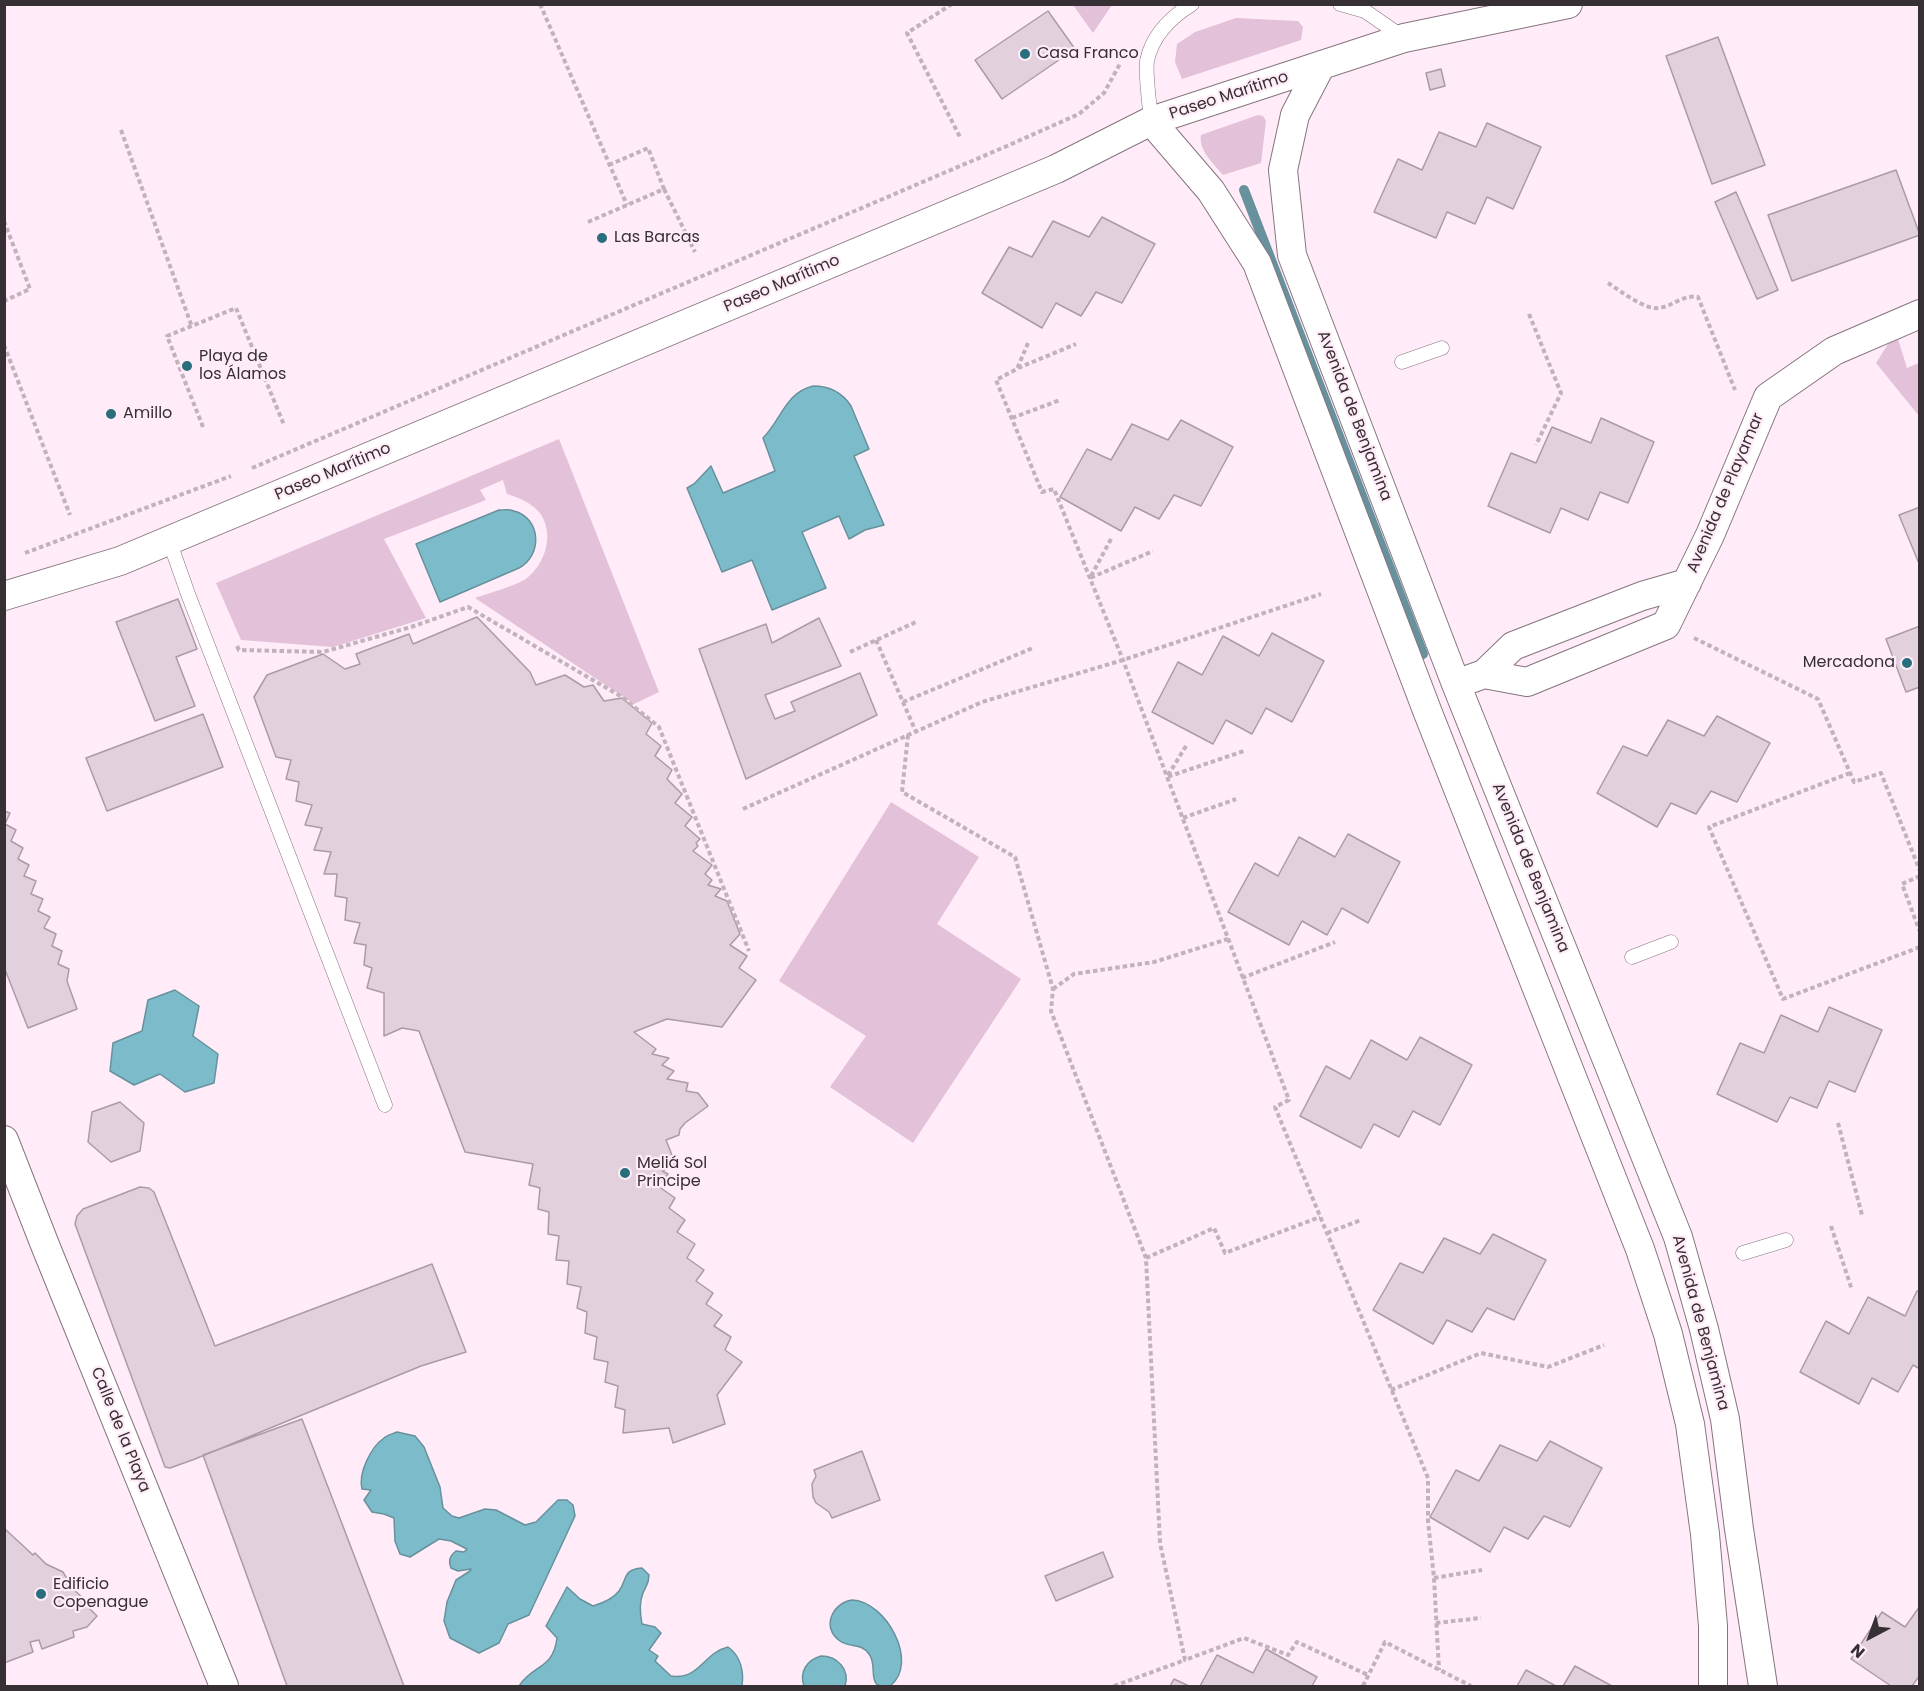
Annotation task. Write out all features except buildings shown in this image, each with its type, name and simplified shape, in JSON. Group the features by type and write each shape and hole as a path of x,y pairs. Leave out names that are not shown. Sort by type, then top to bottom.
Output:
{"street":[{"name":"Paseo Marítimo","path":"4,597 120,561 1045,173 1151,122 1404,38 1568,4"},
{"name":"Avenida de Benjamina","path":"1321,65 1295,115 1284,170 1292,255 1456,684 1678,1237 1704,1329 1725,1419 1763,1686"},
{"name":"Avenida de Benjamina","path":"1151,122 1211,191 1257,263 1428,713 1640,1249 1668,1334 1690,1424 1706,1546 1713,1626 1713,1686"},
{"name":"Avenida de Playamar","path":"1666,625 1710,535 1768,397 1834,351 1920,314"},
{"name":"Avenida de Playamar","path":"1456,684 1484,674 1514,646 1642,596 1687,583"},
{"path":"1484,674 1527,682 1666,625"},
{"name":"Calle de la Playa","path":"4,1140 11,1175 224,1686"}],"lane":[{"path":"1151,122 1147,62 1155,39 1165,26 1179,12 1192,4"},
{"path":"1340,4 1365,11 1404,38"},
{"path":"1402,362 1442,348"},
{"path":"169,540 385,1105"},
{"path":"1514,646 1527,682"},
{"path":"1632,957 1671,942"},
{"path":"1743,1253 1786,1240"}],"path":[{"path":"540,4 627,205"},
{"path":"951,4 907,33 962,140"},
{"path":"15,557 230,477 1079,114 1104,93 1124,54"},
{"path":"121,130 192,327"},
{"path":"609,165 648,148 664,189 695,252"},
{"path":"588,222 664,189"},
{"path":"4,221 30,289 4,301"},
{"path":"1608,283 1654,308 1691,296 1698,297 1737,397"},
{"path":"202,427 167,336 237,308 284,425"},
{"path":"1529,314 1561,393 1536,445"},
{"path":"1017,369 1028,343"},
{"path":"1076,344 996,380 1042,492 1054,489 1123,660 1288,1100 1275,1107 1428,1478 1428,1521 1434,1578 1438,1670"},
{"path":"4,345 70,515"},
{"path":"1012,418 1060,400"},
{"path":"1090,578 1111,539"},
{"path":"1090,578 1153,551"},
{"path":"744,809 982,702 1123,660 1321,594"},
{"path":"234,640 239,650 317,653 411,627 468,608 622,697 659,727 750,951"},
{"path":"850,652 916,622"},
{"path":"1666,625 1818,699 1854,782 1881,773 1919,870"},
{"path":"876,640 916,732"},
{"path":"903,702 1033,648"},
{"path":"908,735 902,792 1015,857 1053,989 1052,1011 1146,1258 1160,1543 1185,1660"},
{"path":"1167,777 1186,746"},
{"path":"1167,777 1244,750"},
{"path":"1850,773 1708,827 1783,999 1920,947"},
{"path":"1183,818 1236,799"},
{"path":"1920,876 1902,884 1920,932"},
{"path":"1053,989 1074,974 1154,962 1228,939"},
{"path":"1242,978 1335,942"},
{"path":"1838,1123 1862,1215"},
{"path":"1146,1258 1214,1228 1225,1253 1320,1217"},
{"path":"1327,1233 1361,1220"},
{"path":"1831,1226 1852,1290"},
{"path":"1391,1390 1481,1353 1548,1367 1604,1345"},
{"path":"1434,1578 1482,1570"},
{"path":"1436,1623 1481,1618"},
{"path":"1114,1686 1244,1638 1288,1655 1297,1642 1368,1675"},
{"path":"1363,1686 1385,1642 1471,1686"}],"shaded area":[{"path":"1073,5 1112,5 1093,33"},
{"path":"1236,18 1298,21 1303,27 1301,40 1182,79 1175,62 1177,44 1195,32"},
{"path":"1258,115 1263,116 1266,121 1261,163 1223,175 1204,151 1201,135"},
{"path":"1898,339 1907,368 1919,363 1919,416 1876,363 1888,344"},
{"path":"559,439 659,692 634,704 475,598 509,587 527,578 539,564 546,547 547,529 539,512 528,503 507,494 503,480 480,490 486,500 384,539 426,618 333,647 241,640 216,583"},
{"path":"891,802 979,857 937,924 1021,979 913,1143 830,1087 866,1036 779,981"}],"water":[{"path":"813,386 835,391 851,406 869,449 854,456 884,525 865,530 849,539 839,516 802,532 826,588 772,610 752,560 722,572 687,488 711,466 723,493 775,471 763,438 796,394"},
{"path":"499,510 514,511 530,521 536,537 532,555 519,568 440,602 416,544"},
{"path":"175,990 199,1006 193,1036 218,1054 214,1083 185,1092 160,1074 134,1085 110,1071 113,1043 142,1031 148,1000"},
{"path":"397,1432 415,1436 424,1447 440,1487 443,1508 452,1516 459,1518 485,1509 496,1510 525,1525 536,1522 558,1500 567,1500 573,1505 575,1516 529,1615 508,1624 499,1643 479,1653 450,1638 444,1621 447,1602 456,1580 471,1569 458,1571 451,1568 450,1558 456,1551 464,1552 467,1549 451,1541 439,1539 410,1557 400,1554 395,1541 394,1518 372,1512 364,1500 371,1490 362,1489 361,1483 367,1461 379,1442"},
{"path":"642,1568 649,1575 641,1601 642,1624 655,1627 661,1633 649,1650 658,1656 655,1661 671,1676 681,1676 689,1674 720,1650 728,1647 736,1655 741,1665 742,1686 519,1686 524,1679 547,1661 555,1648 557,1638 546,1626 567,1587 580,1599 593,1606 614,1596 628,1573"},
{"path":"852,1600 865,1603 876,1611 895,1635 902,1663 898,1676 890,1686 877,1684 872,1659 866,1651 840,1641 831,1630 830,1623 834,1611 845,1602"},
{"path":"821,1656 833,1658 841,1665 846,1675 845,1686 804,1686 805,1667 812,1660"}],"waterway":[{"path":"1244,190 1423,654"}],"place":[{"name":"Casa Franco","path":"1025,54"},
{"name":"Las Barcas","path":"602,238"},
{"name":"Playa de los Álamos","path":"187,366"},
{"name":"Amillo","path":"111,414"},
{"name":"Mercadona","path":"1907,663"},
{"name":"Meliá Sol Principe","path":"625,1173"},
{"name":"Edificio Copenague","path":"41,1594"}]}
